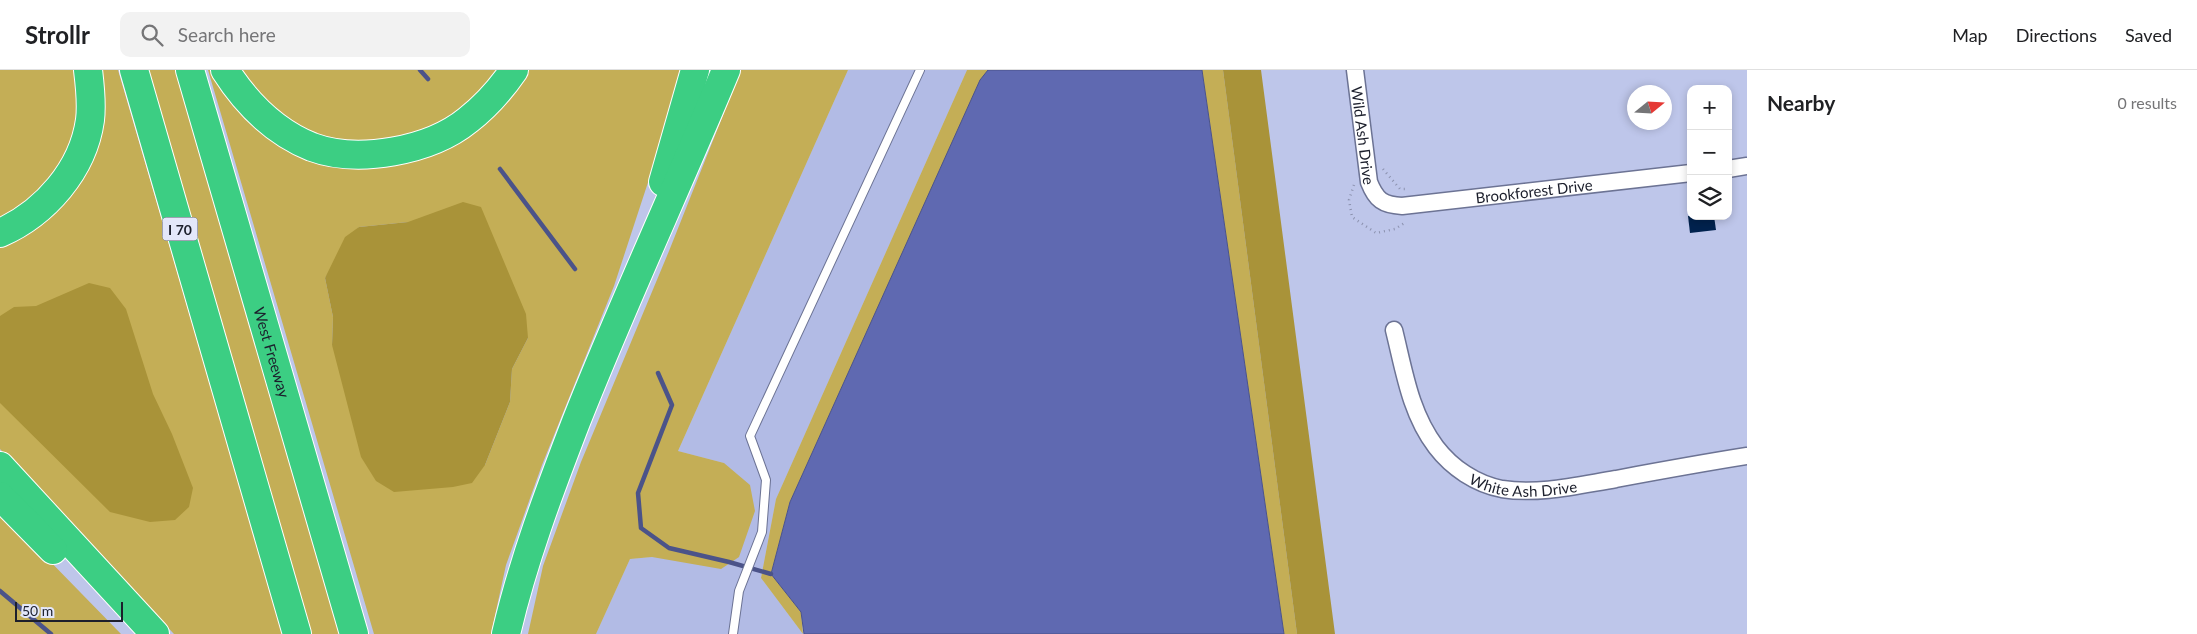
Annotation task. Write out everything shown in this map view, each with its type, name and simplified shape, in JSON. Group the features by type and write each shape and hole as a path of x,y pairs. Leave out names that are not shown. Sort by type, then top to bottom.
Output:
{"highway":[{"path":"0,232 14,227 43,207 66,180 82,150 90,120 88,70"},
{"name":"I 70","path":"134,70 297,634"},
{"name":"West Freeway","path":"190,70 354,634"},
{"path":"225,70 241,95 284,133 312,147 340,153 372,154 392,152 436,138 467,121 500,90 514,70"},
{"path":"506,634 533,537 612,332 662,182 695,70"},
{"path":"612,332 726,70"},
{"path":"0,466 156,634"},
{"path":"0,496 140,634"}],"street":[{"name":"Wild Ash Drive","path":"1355,70 1369,182 1373,193 1379,200"},
{"path":"1732,168 1747,166"},
{"name":"Brookforest Drive","path":"1379,200 1388,206 1402,206 1687,173"},
{"name":"White Ash Drive","path":"1394,330 1413,404 1426,432 1435,447 1450,462 1476,480 1493,486 1530,490 1571,486 1747,456"}],"lane":[{"path":"732,634 739,591 762,532 766,480 750,436 920,70"}],"path":[{"path":"1382,160 1383,169 1400,189 1414,190"}],"shaded area":[{"path":"0,70 80,70 78,132 60,171 36,198 0,225"},
{"path":"100,70 118,70 283,634 174,634 0,449 0,243 56,201"},
{"path":"148,70 177,70 340,634 311,634"},
{"path":"208,70 217,70 270,129 398,157 523,70 682,70 656,158 614,286 542,465 506,565 491,634 374,634","holes":["408,222 528,338 512,369 510,402 485,465 332,345 333,317 325,278 359,227"]},
{"path":"235,70 503,70 466,110 406,138 358,142 334,139 289,122 269,107"},
{"path":"741,70 848,70 678,451 724,463 750,485 755,511 739,557 721,569 652,557 630,559 596,634 528,634 543,566 581,462 669,251"},
{"path":"848,70 967,70 776,499 761,578 803,634 596,634 630,559 652,557 724,463 678,451"},
{"path":"967,70 988,70 980,81 790,502 771,574 801,612 803,634 761,578 776,499"},
{"path":"1202,70 1223,70 1297,634 1284,634"},
{"path":"1223,70 1261,70 1335,634 1297,634"},
{"path":"463,202 481,207 526,314 528,338 512,369 510,402 485,465 472,483 453,487 394,492 376,481 361,457 332,345 333,317 325,278 345,237 359,227 408,222"},
{"path":"89,283 110,288 126,309 153,394 172,434 193,488 189,507 175,520 150,522 110,512 0,403 0,316 14,307 36,306"},
{"path":"0,510 121,634 0,634"}],"water":[{"path":"988,70 1202,70 1284,634 804,634 801,612 771,574 790,502 980,80"}],"building":[{"path":"1688,220 1715,220 1716,230 1690,233"}],"waterway":[{"path":"420,70 428,79"},
{"path":"500,169 575,269"},
{"path":"658,373 672,405 638,493 641,528 669,548 771,574"},
{"path":"0,591 51,634"}]}
